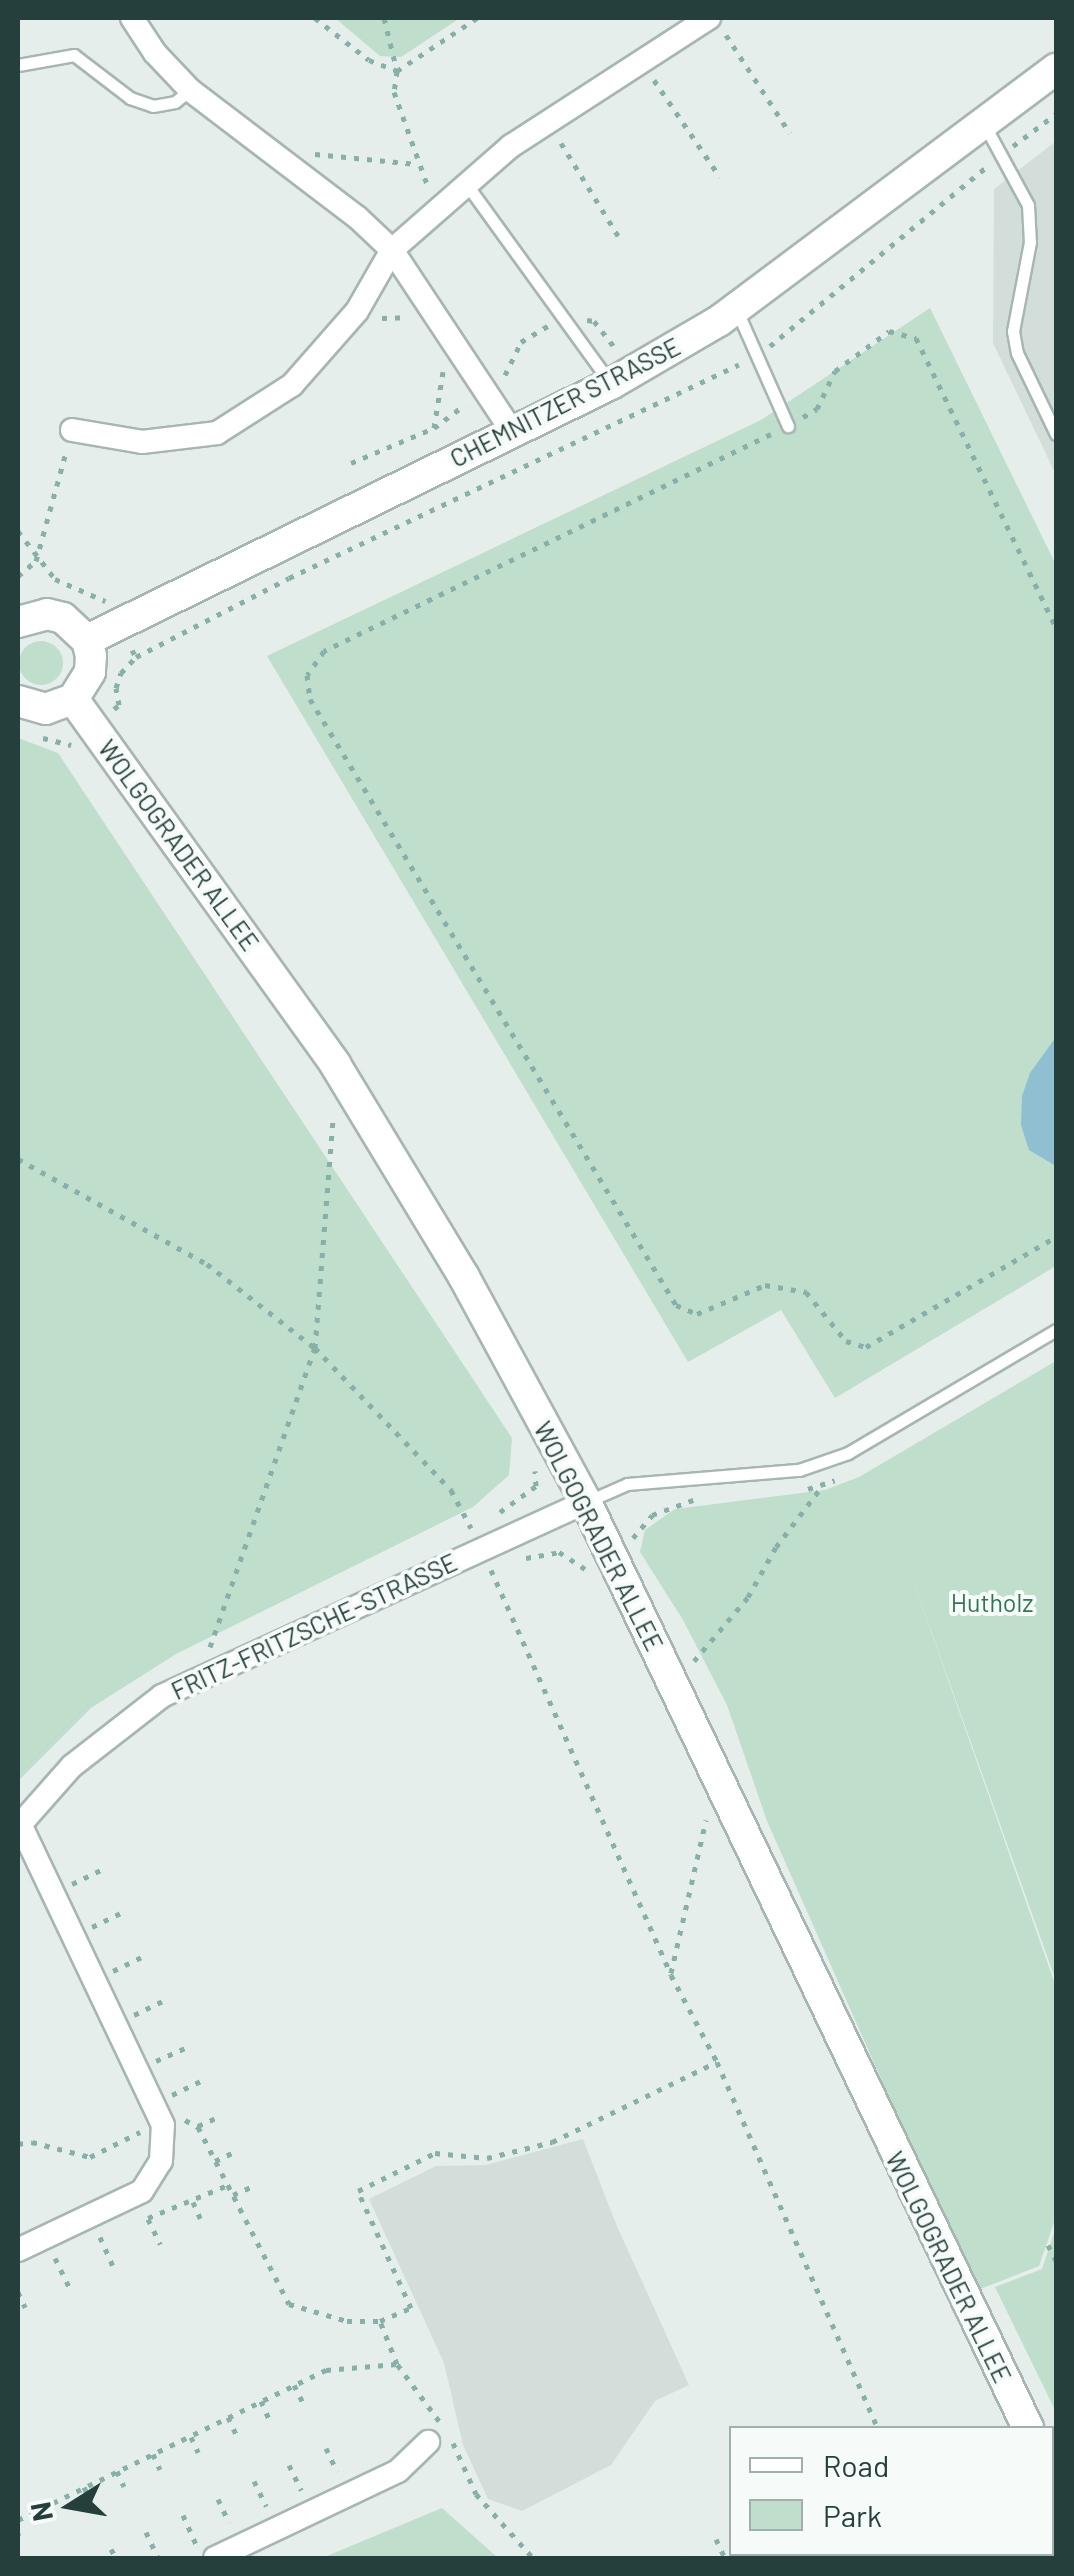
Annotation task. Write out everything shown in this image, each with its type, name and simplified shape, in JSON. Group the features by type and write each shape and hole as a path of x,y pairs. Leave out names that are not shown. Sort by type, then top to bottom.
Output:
{"main road":[{"name":"CHEMNITZER STRASSE","path":"86,640 638,368 736,309 1056,69"},
{"path":"18,622 47,614 63,618 86,640 90,672 73,699 46,709 18,701"},
{"name":"WOLGOGRADER ALLEE","path":"73,699 81,737 184,848 335,1064 464,1277 586,1502 1027,2426"}],"street":[{"path":"132,18 155,53 190,90 358,217 392,250 511,430"},
{"path":"72,430 142,442 216,433 292,384 358,311 392,250 511,146 641,62 717,25"},
{"name":"FRITZ-FRITZSCHE-STRASSE","path":"137,2195 161,2161 160,2119 18,1825 72,1766 162,1696 586,1502"},
{"path":"18,2250 137,2195"},
{"path":"215,2558 398,2471 428,2442"}],"lane":[{"path":"18,65 74,55 130,98 153,106 176,102 190,90"},
{"path":"984,124 1028,206 1030,224 1013,331 1017,353 1056,434"},
{"path":"467,185 610,384"},
{"path":"736,309 788,426"},
{"path":"586,1502 627,1484 799,1470 848,1453 1056,1330"}],"path":[{"path":"315,18 369,60 397,71"},
{"path":"384,18 397,71 394,92 417,164 438,211"},
{"path":"397,71 477,18"},
{"path":"717,25 790,133"},
{"path":"641,62 720,177"},
{"path":"480,486 756,356 1056,114"},
{"path":"548,122 620,239"},
{"path":"268,149 417,164"},
{"path":"358,311 372,321 396,314 416,319"},
{"path":"352,463 434,428 502,381 521,342 562,316 594,321 618,351 626,348 657,403"},
{"path":"1056,627 916,338 890,331 835,372 816,409 788,426 324,651 307,675 310,699 676,1306 697,1314 765,1284 806,1292 846,1341 866,1347 899,1332 1056,1237"},
{"path":"434,428 443,371 438,358"},
{"path":"18,576 36,560 72,430"},
{"path":"82,760 81,737 119,705 116,688 120,673 136,657"},
{"path":"199,1678 315,1348 333,1113"},
{"path":"18,1159 207,1264 315,1348 451,1490 482,1550 671,1974 717,2062 877,2426"},
{"path":"482,1550 536,1486 536,1466"},
{"path":"692,1664 748,1597 776,1548 822,1487"},
{"path":"482,1550 504,1565"},
{"path":"517,1560 558,1552 587,1570"},
{"path":"671,1974 706,1820"},
{"path":"139,2070 185,2048"},
{"path":"18,2144 32,2142 90,2157 172,2114 198,2126 289,2304 347,2321 380,2321 411,2308 358,2191 435,2153 487,2158 552,2142 717,2062"},
{"path":"198,2126 218,2117"},
{"path":"216,2160 234,2152"},
{"path":"148,2218 228,2185"},
{"path":"233,2195 251,2187"},
{"path":"137,2195 160,2244"},
{"path":"193,2202 203,2224"},
{"path":"90,2216 113,2266"},
{"path":"46,2237 69,2286"},
{"path":"1048,2245 1056,2261"},
{"path":"18,2292 25,2307"},
{"path":"380,2321 397,2364 447,2431 476,2494 533,2558"},
{"path":"18,2520 326,2370 397,2364"},
{"path":"294,2385 303,2403"},
{"path":"261,2401 269,2419"},
{"path":"228,2417 236,2434"},
{"path":"190,2436 198,2452"},
{"path":"153,2454 160,2470"},
{"path":"117,2471 124,2487"},
{"path":"84,2487 91,2502"},
{"path":"48,2505 54,2520"},
{"path":"182,2515 203,2558"},
{"path":"146,2532 158,2558"},
{"path":"716,2540 725,2558"},
{"path":"111,2548 116,2558"}],"shaded area":[{"path":"1056,141 1056,475 993,343 994,189"},
{"path":"583,2139 616,2224 689,2385 655,2401 611,2465 522,2511 488,2499 463,2445 444,2363 369,2199 436,2166 486,2165"}],"green space":[{"path":"335,18 460,18 401,57 380,56"},
{"path":"930,308 1056,565 1056,1266 835,1398 781,1310 688,1362 267,656 761,420"},
{"path":"41,641 57,647 63,663 57,679 41,685 25,679 19,663 25,647"},
{"path":"18,738 58,753 512,1438 509,1475 473,1507 176,1654 91,1708 18,1781"},
{"name":"Hutholz","path":"1056,1361 1056,1981 908,1566 1056,1987 1056,2217 1039,2266 975,2291 767,1821 727,1705 683,1620 640,1552 645,1530 675,1509 825,1490 859,1477"},
{"path":"1056,2227 1056,2412 995,2287 1042,2269"},
{"path":"442,2508 498,2558 322,2558"}],"water":[{"path":"1056,1037 1056,1166 1029,1150 1021,1125 1022,1096 1030,1073"}]}
